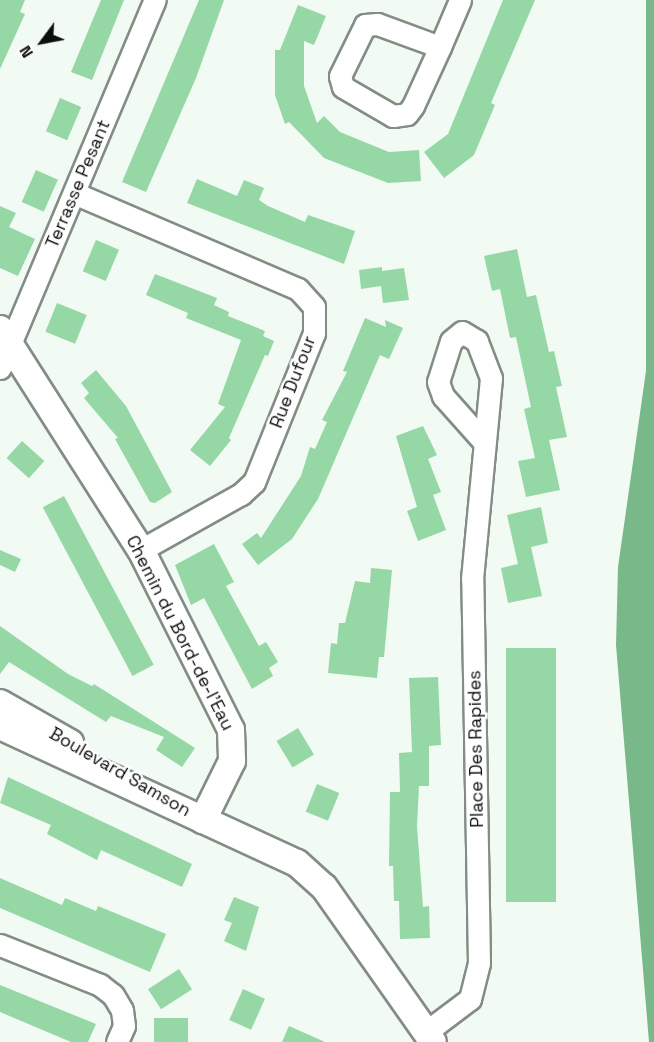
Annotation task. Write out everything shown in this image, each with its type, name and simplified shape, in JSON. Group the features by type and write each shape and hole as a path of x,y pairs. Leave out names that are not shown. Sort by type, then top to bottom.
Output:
{"street":[{"name":"Terrasse Pesant","path":"0,368 5,337 74,193 155,0"},
{"path":"440,47 377,24 365,25 340,76 343,87 393,116 407,114 440,47 460,0"},
{"name":"Rue Dufour","path":"74,193 298,289 314,307 314,333 254,482 241,494 141,550"},
{"name":"Chemin du Bord-de-l'Eau","path":"5,337 141,550 231,730 232,761 203,820"},
{"name":"Place Des Rapides","path":"429,1037 470,999 479,963 472,579 484,442"},
{"name":"Boulevard Samson","path":"0,703 203,820"},
{"name":"Boulevard Samson","path":"0,726 203,820"},
{"path":"203,820 297,863 324,887 429,1037"},
{"path":"0,945 100,985 113,995 122,1010 124,1026 117,1042"}],"shaded area":[{"path":"646,0 654,0 654,1042 649,1042 616,645 618,567 646,371"}],"building":[{"path":"0,0 25,0 20,12 25,14 0,69"},
{"path":"101,0 124,0 92,80 71,72"},
{"path":"199,0 224,0 196,78 146,192 122,182"},
{"path":"503,0 535,0 491,103 495,105 474,155 444,178 424,152 448,134"},
{"path":"298,5 326,16 314,45 304,41 304,86 317,123 324,116 340,132 389,152 419,150 421,181 388,183 324,158 289,122 285,124 275,95 275,50 280,50"},
{"path":"60,98 81,107 67,140 46,131"},
{"path":"36,170 58,180 44,212 22,202"},
{"path":"197,179 237,196 244,180 264,188 259,200 268,206 305,222 308,215 355,231 344,264 187,203"},
{"path":"0,206 16,213 9,227 35,239 18,276 0,268"},
{"path":"96,240 119,250 106,281 83,271"},
{"path":"517,249 527,297 536,295 549,352 554,351 562,386 556,387 567,437 549,440 560,490 526,497 518,461 535,458 524,409 531,407 516,337 510,338 500,289 492,291 484,256"},
{"path":"382,267 382,271 404,268 409,300 383,303 381,286 361,289 359,270"},
{"path":"155,274 217,298 214,305 229,312 228,316 265,331 263,336 274,341 268,356 265,355 229,438 231,440 210,466 190,450 225,407 218,404 241,340 186,318 188,313 146,295"},
{"path":"57,303 87,315 75,344 45,332"},
{"path":"365,318 386,327 385,320 403,328 389,359 380,355 318,499 292,539 258,565 242,544 257,533 261,538 301,476 310,447 315,449 327,422 322,420 347,372 343,371"},
{"path":"96,370 126,406 172,492 155,503 150,502 115,439 118,438 84,398 89,393 81,383"},
{"path":"423,426 437,455 428,459 441,492 433,495 446,530 418,541 407,511 417,507 396,436"},
{"path":"22,441 44,461 29,478 7,458"},
{"path":"64,496 154,665 132,676 43,507"},
{"path":"541,507 548,543 531,547 542,596 508,603 501,568 518,564 507,515"},
{"path":"214,544 234,582 226,586 259,646 266,642 278,662 269,668 273,676 252,689 204,598 191,605 175,565"},
{"path":"0,550 21,559 15,572 0,565"},
{"path":"371,568 392,570 384,657 379,657 377,678 328,673 331,643 337,644 339,623 345,623 355,581 370,583"},
{"path":"0,626 68,674 92,686 94,684 195,748 182,767 156,750 164,737 111,716 106,722 9,662 0,674"},
{"path":"506,648 556,648 556,902 506,902"},
{"path":"438,677 441,745 429,746 429,786 419,786 417,826 423,907 429,906 430,938 400,939 399,901 394,901 393,866 389,866 390,792 400,792 399,753 412,752 409,678"},
{"path":"298,728 314,755 293,767 277,741"},
{"path":"8,777 192,864 182,887 101,850 97,860 47,834 51,825 0,803"},
{"path":"317,784 339,793 328,821 306,812"},
{"path":"0,878 62,905 65,898 96,911 98,906 166,934 150,972 0,908"},
{"path":"234,897 259,907 246,951 224,941 232,923 224,920"},
{"path":"179,969 192,989 161,1009 148,989"},
{"path":"0,985 96,1024 88,1042 71,1042 0,1012"},
{"path":"243,989 265,999 251,1030 229,1020"},
{"path":"154,1018 188,1018 188,1042 154,1042"},
{"path":"289,1026 325,1042 282,1042"}]}
